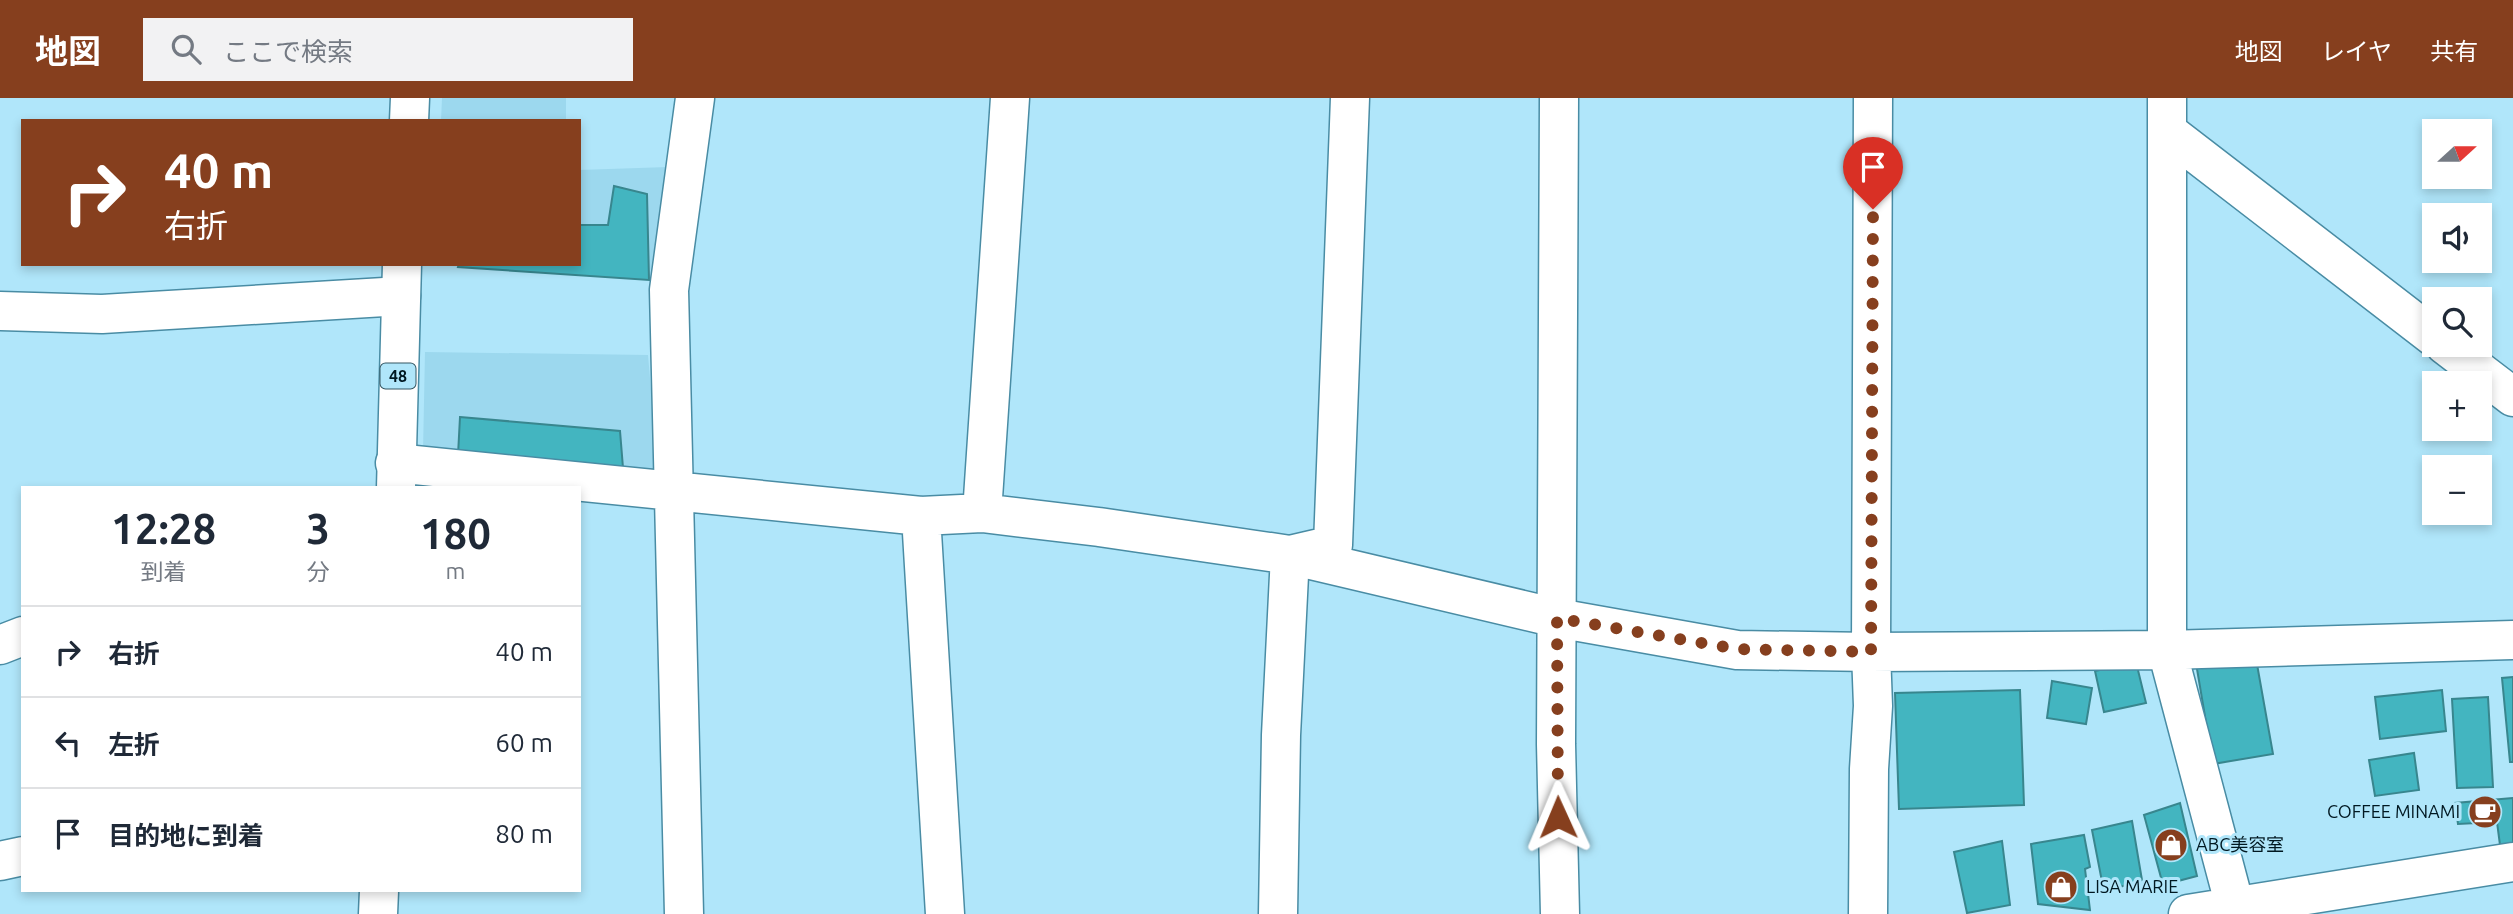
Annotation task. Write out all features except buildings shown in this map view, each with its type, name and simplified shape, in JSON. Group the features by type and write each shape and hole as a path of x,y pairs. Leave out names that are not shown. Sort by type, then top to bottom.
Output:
{"street":[{"path":"409,119 410,98"},
{"path":"684,914 669,290 695,98"},
{"path":"982,513 1010,98"},
{"path":"1290,555 1333,545 1350,98"},
{"path":"1559,98 1556,744 1560,914"},
{"path":"1868,914 1869,769 1873,706 1873,98"},
{"path":"2167,115 2422,327"},
{"path":"2167,115 2167,650 2236,910"},
{"path":"0,311 102,314 402,280"},
{"name":"48","path":"396,476 402,280"},
{"path":"2461,357 2513,397"},
{"path":"396,476 570,486"},
{"path":"581,487 674,492 921,516 982,513 1098,527 1290,555 1557,618 1737,649 1871,652 2167,650 2513,640"},
{"path":"921,516 944,914"},
{"path":"1278,914 1290,555"},
{"path":"0,645 21,637"},
{"path":"0,860 21,856"},
{"path":"2188,914 2236,910 2513,862"},
{"path":"379,892 379,914"}],"shaded area":[{"path":"442,98 566,98 566,119 441,119"},
{"path":"668,167 649,280 451,266 581,266 581,170"},
{"path":"425,352 648,355 658,471 423,452"}],"place":[{"name":"COFFEE MINAMI","path":"2485,812"},
{"name":"ABC美容室","path":"2171,845"},
{"name":"LISA MARIE","path":"2061,887"}],"route":[{"path":"1558,817 1557,618 1737,649 1871,652 1873,209"}]}
